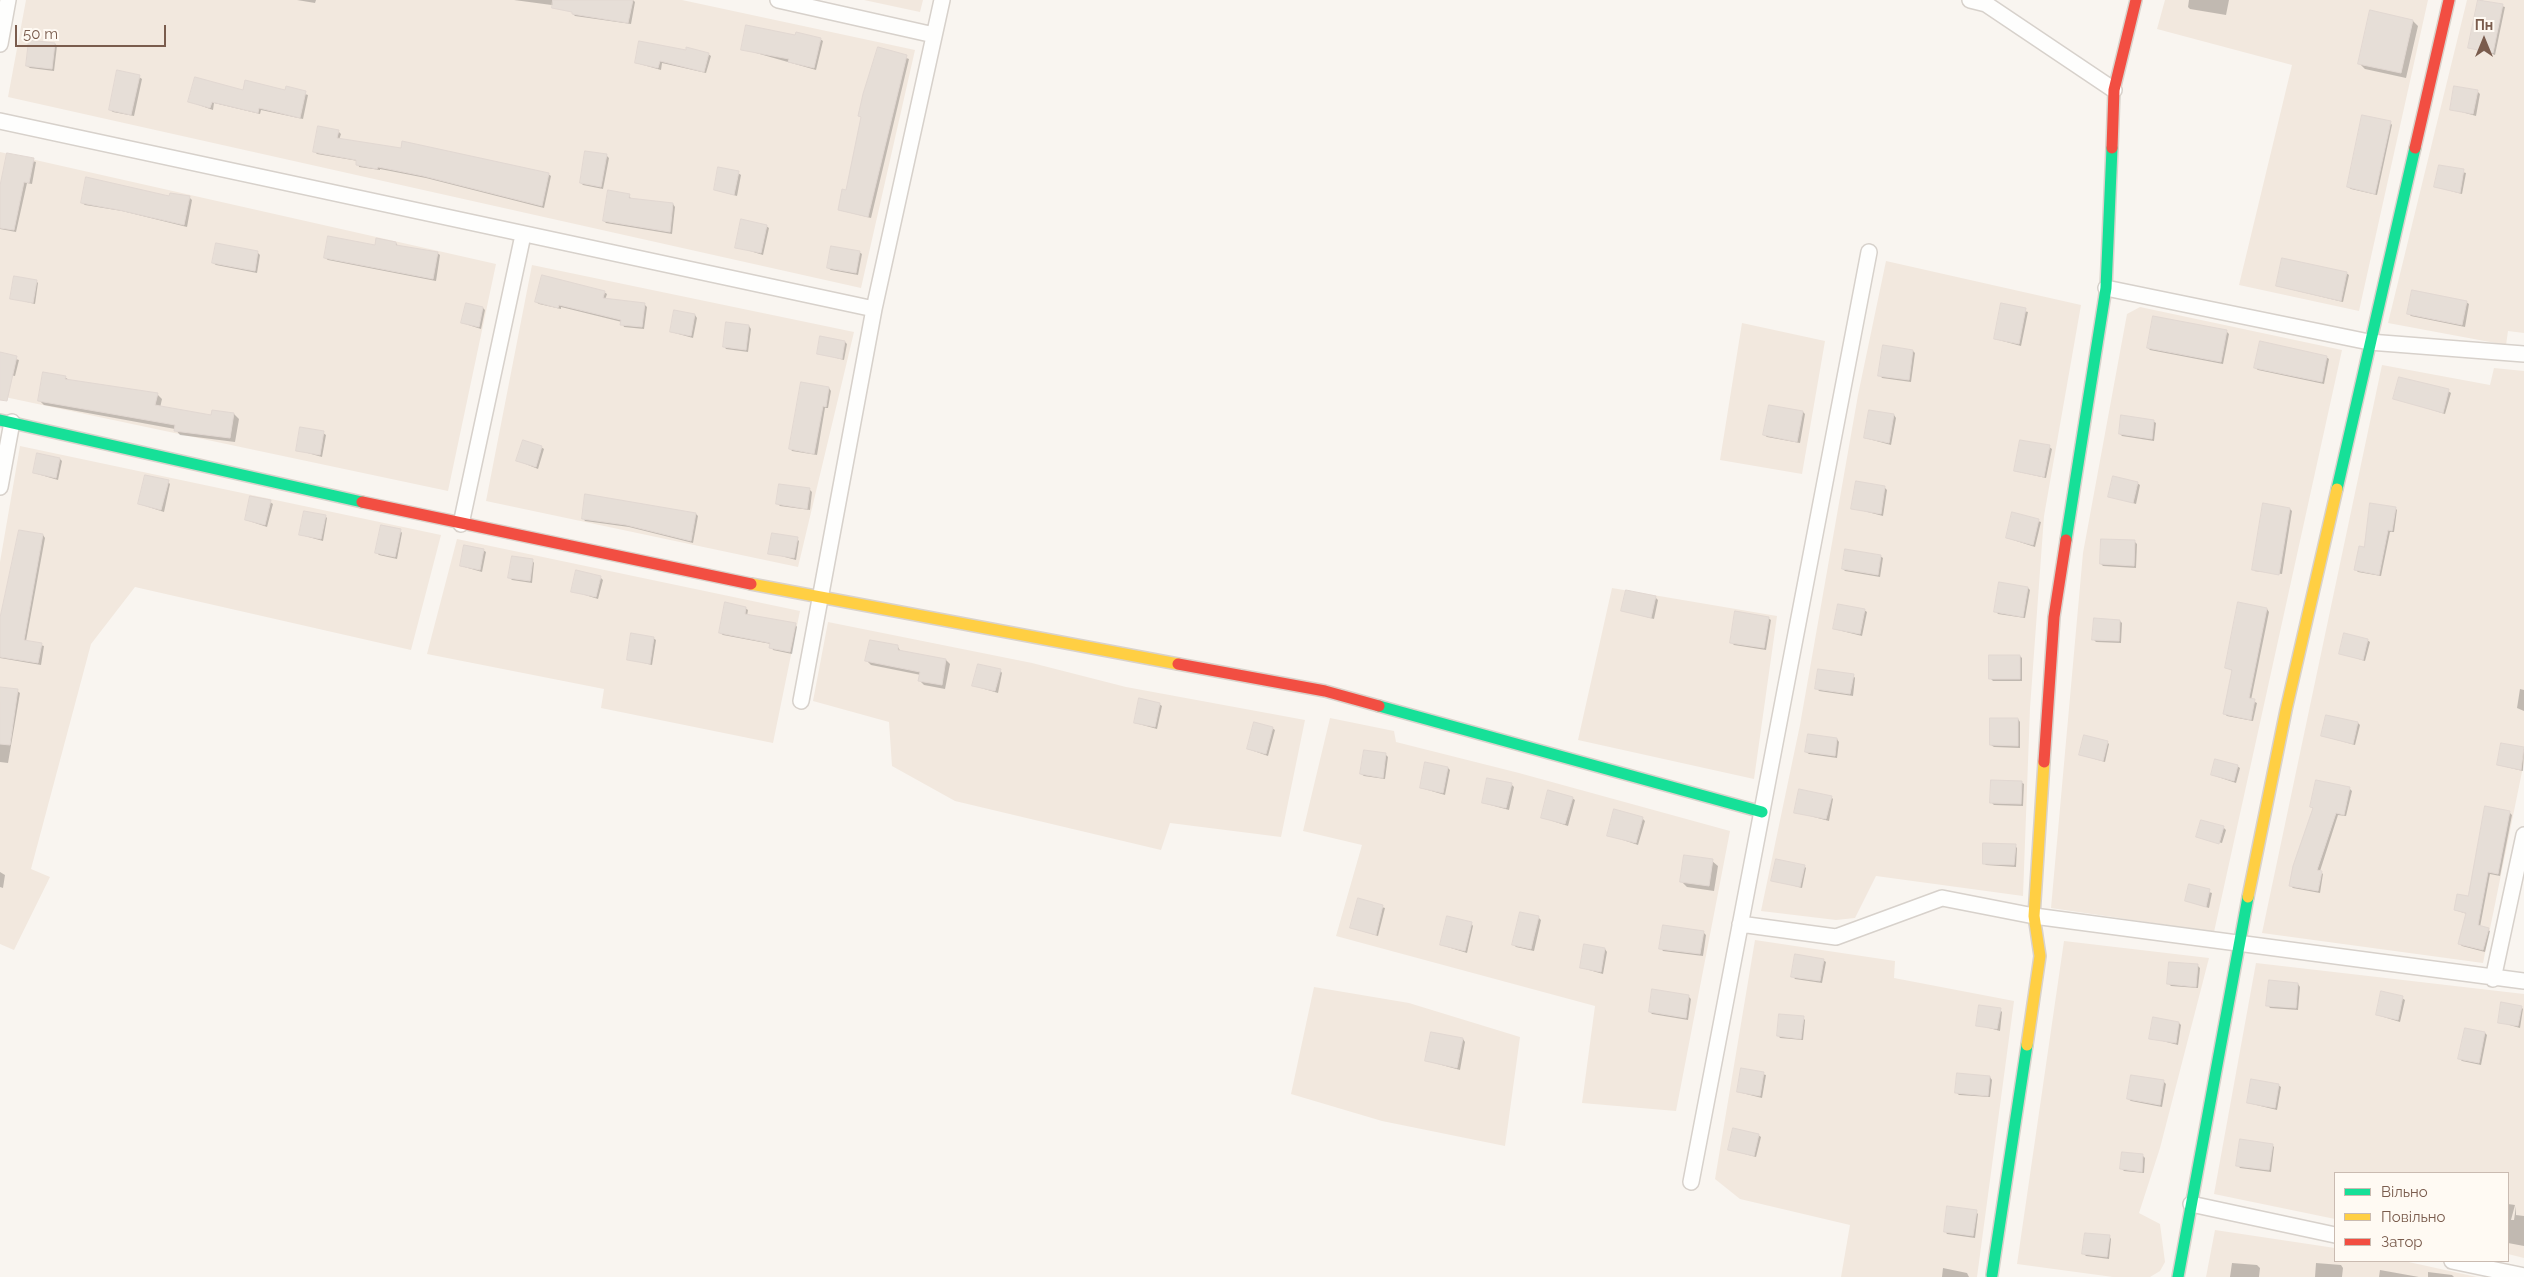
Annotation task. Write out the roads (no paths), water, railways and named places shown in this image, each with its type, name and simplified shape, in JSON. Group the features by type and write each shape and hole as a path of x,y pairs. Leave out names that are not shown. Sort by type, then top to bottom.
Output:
{"street":[{"path":"0,44 8,0"},
{"path":"778,0 934,36"},
{"path":"801,701 874,309 942,0"},
{"path":"1970,0 1986,4 2114,90"},
{"path":"1992,1274 2040,956 2034,916 2054,617 2106,288 2114,90 2136,0"},
{"path":"2178,1277 2238,944 2286,710 2448,0"},
{"path":"0,121 874,309"},
{"path":"461,524 523,235"},
{"path":"1691,1182 1869,252"},
{"path":"2106,288 2369,342 2524,354"},
{"path":"0,487 6,421 461,524 820,598 1325,691 1762,812"},
{"path":"2493,979 2524,835"},
{"path":"1740,924 1836,937 1942,898 2034,916 2493,979 2524,981"},
{"path":"2191,1204 2334,1235"},
{"path":"2457,1262 2524,1276"}]}
